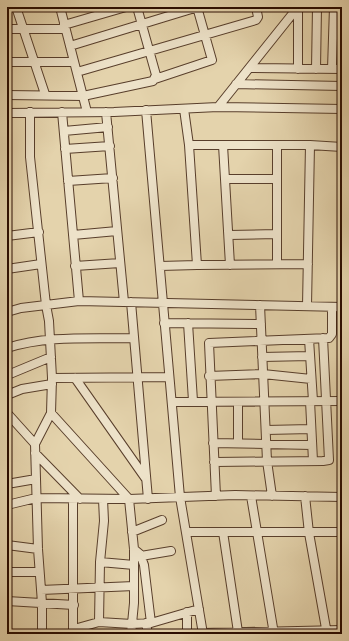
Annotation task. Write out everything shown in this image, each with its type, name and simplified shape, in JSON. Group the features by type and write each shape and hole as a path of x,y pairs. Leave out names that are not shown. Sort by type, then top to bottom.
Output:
{"street":[{"path":"16,7 45,94"},
{"path":"60,7 87,112"},
{"path":"7,29 65,27 126,7"},
{"path":"136,7 156,75 155,79"},
{"path":"8,92 83,96 153,81 155,79 211,61 197,7 70,46"},
{"path":"77,72 256,20 258,17 256,7"},
{"path":"218,108 298,7"},
{"path":"298,7 298,69"},
{"path":"316,69 317,7"},
{"path":"332,69 334,7"},
{"path":"7,62 74,62"},
{"path":"250,68 342,69"},
{"path":"342,81 342,92"},
{"path":"236,84 342,85"},
{"path":"7,113 106,112 218,108 342,109"},
{"path":"184,109 189,145 197,265"},
{"path":"146,110 180,498 203,633 327,632 342,630"},
{"path":"30,112 30,157 39,232 41,264 49,321 52,381 51,413 35,448 42,634"},
{"path":"62,112 79,301"},
{"path":"106,112 120,264 134,338 148,499"},
{"path":"64,131 108,127"},
{"path":"189,145 310,145 342,147"},
{"path":"223,145 230,265"},
{"path":"277,145 277,264"},
{"path":"307,306 310,145"},
{"path":"65,149 110,146"},
{"path":"68,181 113,178"},
{"path":"225,179 277,179"},
{"path":"73,235 117,231"},
{"path":"7,236 39,232"},
{"path":"229,234 277,234"},
{"path":"7,269 41,264"},
{"path":"76,266 120,264"},
{"path":"160,266 308,264"},
{"path":"7,312 21,308 79,301 342,307"},
{"path":"260,305 267,461 272,496"},
{"path":"216,496 210,402 209,343 309,339 332,336 332,307"},
{"path":"164,323 261,324"},
{"path":"188,323 193,402"},
{"path":"7,348 25,343 50,340 134,338"},
{"path":"214,462 329,460 323,338"},
{"path":"309,339 313,461"},
{"path":"262,357 310,356"},
{"path":"10,374 51,357"},
{"path":"209,376 263,374 311,379"},
{"path":"7,395 22,389 52,381 75,378 169,377"},
{"path":"75,378 146,480"},
{"path":"172,402 342,401"},
{"path":"238,402 238,443"},
{"path":"7,413 77,499 74,631 100,622 132,624 148,623 199,609"},
{"path":"51,413 129,499 134,549 134,586 131,634"},
{"path":"266,430 311,429"},
{"path":"213,443 312,445"},
{"path":"7,484 36,479"},
{"path":"7,505 36,498 148,499 216,496 342,497"},
{"path":"250,496 274,632"},
{"path":"305,496 309,533 327,632"},
{"path":"100,622 99,588 104,521 103,499"},
{"path":"132,532 162,520"},
{"path":"186,532 342,532"},
{"path":"223,532 238,632"},
{"path":"7,545 38,549"},
{"path":"134,549 141,556 144,565 148,634"},
{"path":"141,556 171,551"},
{"path":"100,562 134,565"},
{"path":"7,572 39,572"},
{"path":"41,590 134,586"},
{"path":"7,601 74,605"},
{"path":"187,612 187,634"}]}
